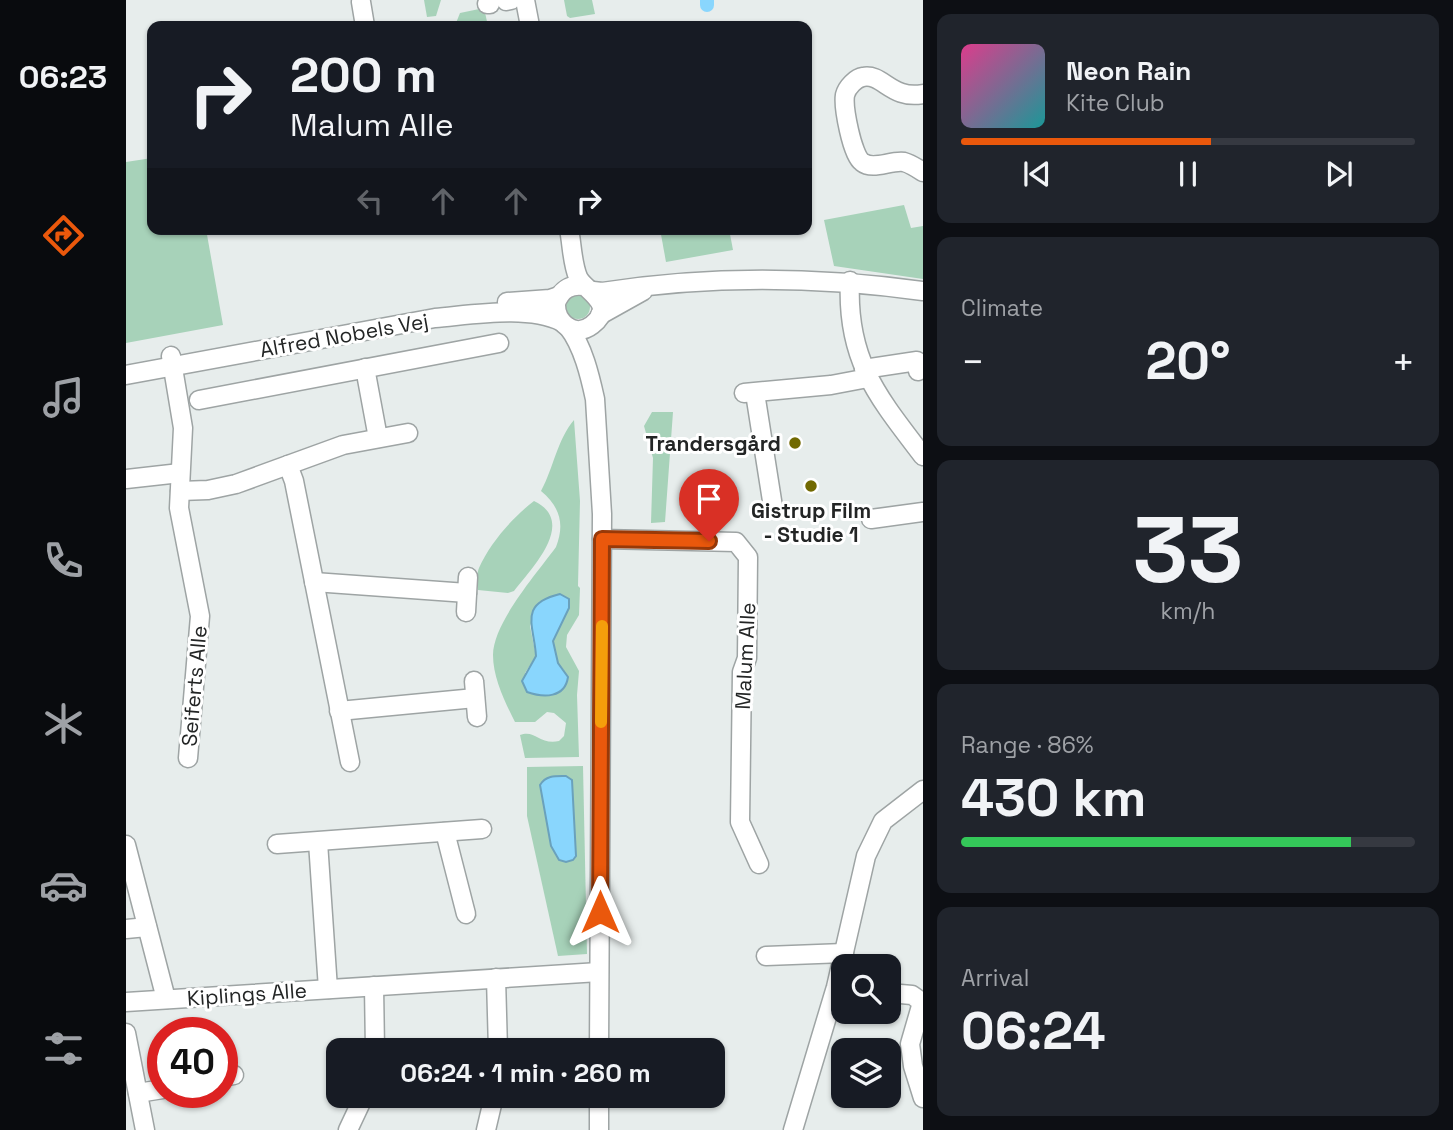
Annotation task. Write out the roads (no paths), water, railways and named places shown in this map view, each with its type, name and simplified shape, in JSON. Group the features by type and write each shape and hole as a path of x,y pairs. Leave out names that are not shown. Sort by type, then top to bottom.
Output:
{"street":[{"path":"494,3 514,0 520,21"},
{"path":"525,0 529,21"},
{"path":"361,2 364,21"},
{"path":"923,94 903,95 876,78 867,76 856,79 845,98 853,147 860,161 869,165 902,162 923,172"},
{"path":"560,235 568,277 576,290 600,302 592,333 591,381"},
{"path":"570,235 577,275 576,290 556,310 573,334 591,381 596,409 602,539 599,1038"},
{"name":"Alfred Nobels Vej","path":"126,375 172,361 421,309 550,299 576,290 602,292 698,280 793,278 850,281 923,291"},
{"path":"850,281 852,334 866,373 882,402 923,456"},
{"name":"Alfred Nobels Vej","path":"597,319 656,285"},
{"name":"Alfred Nobels Vej","path":"126,365 172,361 435,318 526,313 551,317 565,325"},
{"path":"565,325 582,330 597,319"},
{"path":"199,400 499,343"},
{"name":"Seiferts Alle","path":"172,361 183,428 181,525 200,616 188,758"},
{"path":"773,507 749,393 831,385 866,373 917,361 918,371"},
{"path":"365,368 378,438"},
{"path":"126,479 180,482 208,489 236,484 343,445 408,433"},
{"path":"288,465 294,481 350,762"},
{"path":"871,519 923,512"},
{"name":"Malum Alle","path":"602,539 736,542 748,557 747,658 742,672 740,822 759,864"},
{"path":"314,582 467,585 466,612"},
{"path":"339,711 474,689 477,717"},
{"path":"766,956 844,953 866,856 877,832 893,811 923,790"},
{"path":"277,844 482,829"},
{"path":"445,832 466,914"},
{"name":"Kiplings Alle","path":"318,842 328,989"},
{"name":"Kiplings Alle","path":"126,845 166,999"},
{"path":"126,929 147,927"},
{"name":"Kiplings Alle","path":"126,1002 600,972"},
{"path":"496,978 498,1038"},
{"path":"374,986 375,1038"},
{"path":"901,994 912,995 919,1000 921,1006 910,1044 913,1066 923,1098"},
{"path":"793,1130 831,1014"},
{"path":"126,1034 145,1130"},
{"path":"138,1093 147,1092"},
{"path":"348,1130 358,1108"},
{"path":"486,1130 491,1108"},
{"path":"599,1108 599,1130"}],"water":[{"path":"560,594 569,599 569,608 553,641 558,663 568,677 566,684 553,695 527,692 522,681 536,656 533,610 547,598"},
{"path":"566,776 572,780 576,856 566,862 559,860 551,846 540,785 548,778"}],"waterway":[{"path":"707,0 707,5"}],"place":[{"name":"Trandersgård","path":"795,443"},
{"name":"Gistrup Film - Studie 1","path":"811,486"}]}
